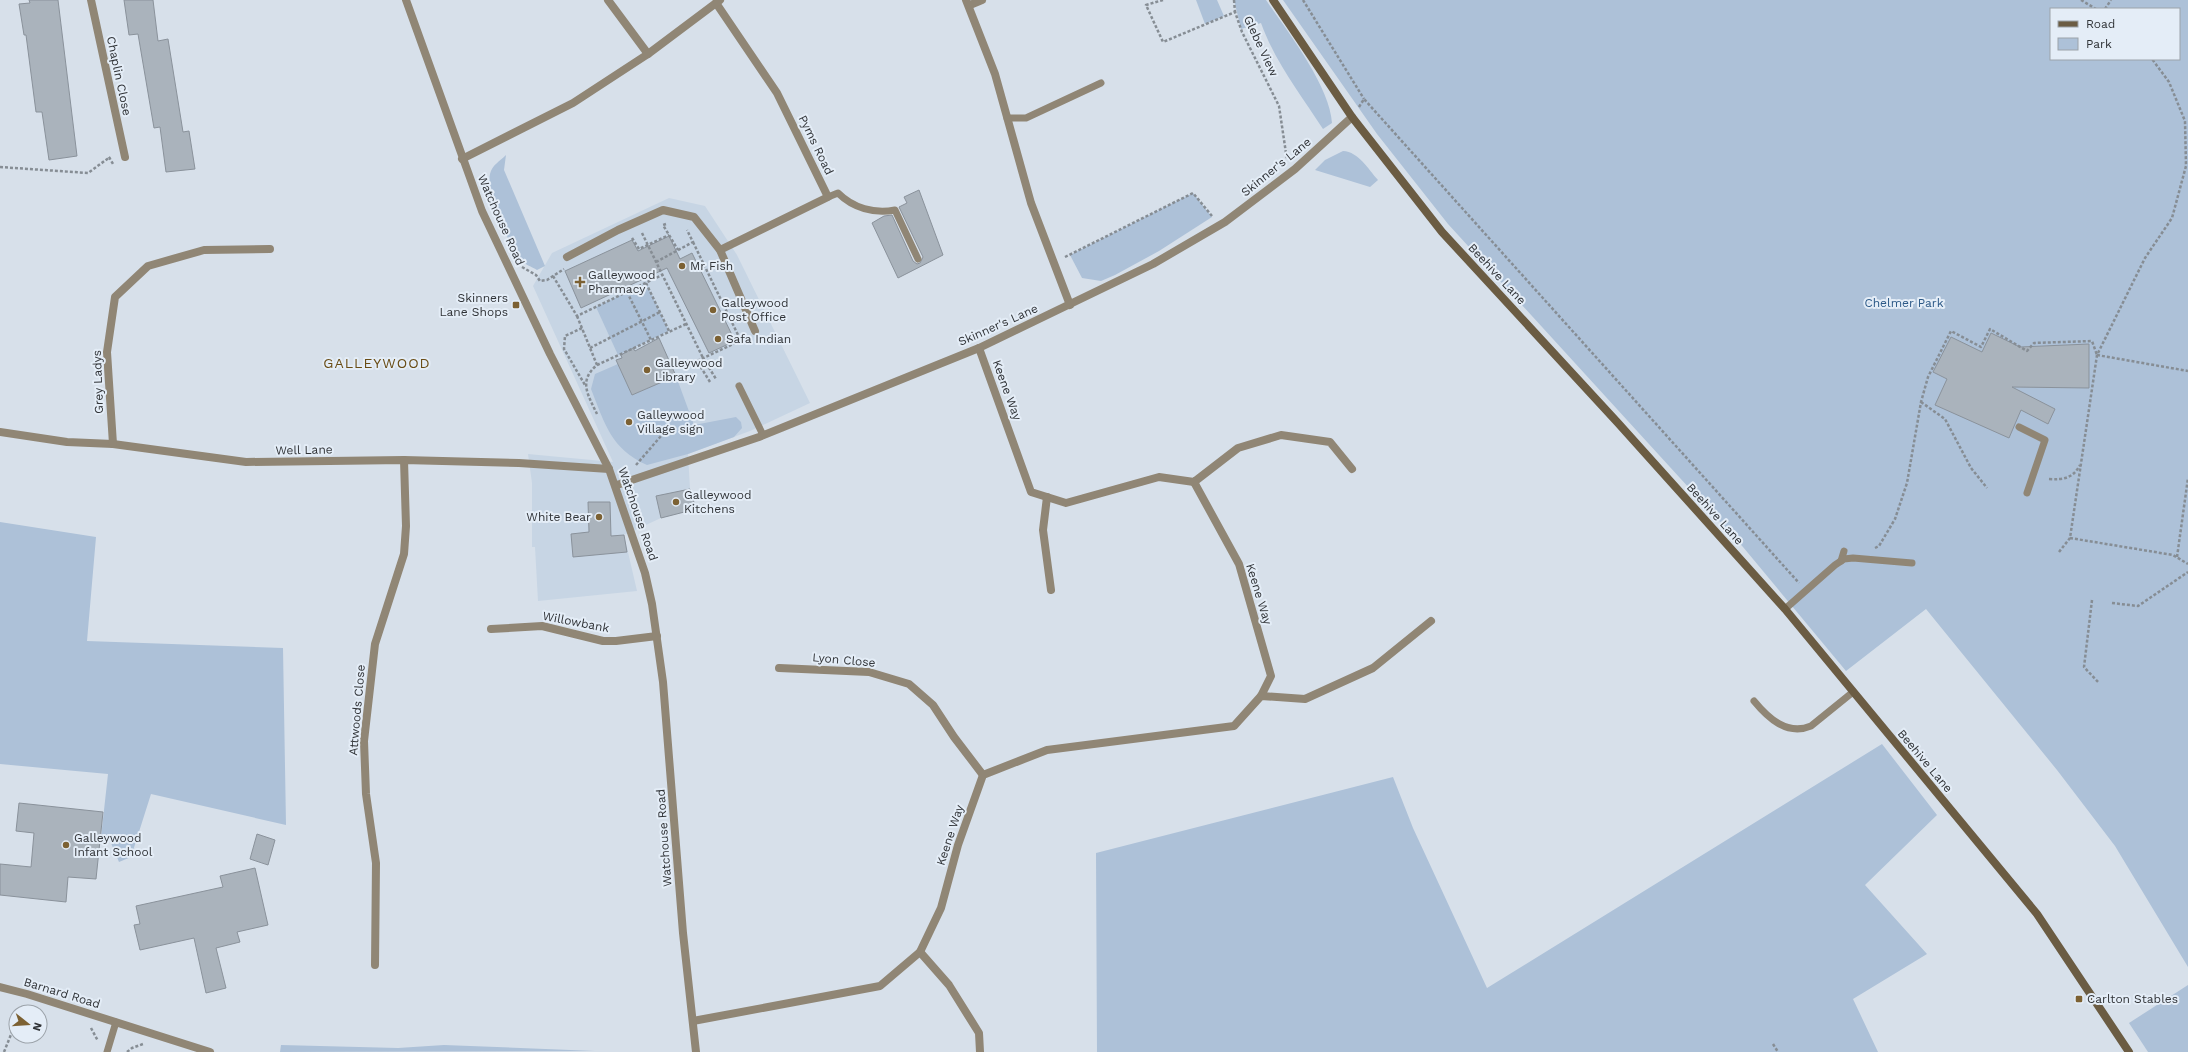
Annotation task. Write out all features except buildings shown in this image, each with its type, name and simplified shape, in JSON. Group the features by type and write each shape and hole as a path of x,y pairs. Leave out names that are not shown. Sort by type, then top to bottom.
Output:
{"main road":[{"name":"Beehive Lane","path":"1273,0 1352,117 1442,232 1618,423 1784,610 2037,914 2129,1052"}],"street":[{"name":"Chaplin Close","path":"90,0 125,157"},
{"name":"Watchouse Road","path":"406,0 482,211 609,469 616,485 645,573 658,636 696,1052"},
{"path":"608,0 648,54"},
{"path":"982,0 968,3 995,74 1031,203 1070,305"},
{"name":"Pyms Road","path":"462,159 573,103 648,54 718,2 777,94 828,197"},
{"name":"Skinner's Lane","path":"616,485 763,435 979,348 1153,264 1219,225 1289,174 1352,117"},
{"path":"720,250 828,197"},
{"path":"567,257 663,210 694,217 720,250 755,330"},
{"name":"Grey Ladys","path":"113,444 107,352 115,297 148,266 204,250 270,249"},
{"name":"Keene Way","path":"693,1021 880,986 920,952 941,908 958,845 983,775 1047,750 1234,726 1261,696 1271,676 1239,564 1194,482 1159,477 1066,503 1031,492 979,348"},
{"name":"Well Lane","path":"0,432 67,442 113,444 246,462 404,460 519,463 609,469"},
{"path":"1194,482 1238,448 1281,435 1330,442 1352,468"},
{"name":"Attwoods Close","path":"375,965 376,868 366,794 364,741 375,644 404,554 406,540 404,460"},
{"path":"1046,497 1043,530 1051,590"},
{"path":"1261,696 1305,699 1312,696 1373,668 1431,621"},
{"name":"Willowbank","path":"490,629 542,626 604,641 658,636"},
{"name":"Lyon Close","path":"779,668 869,672 909,684 933,705 954,737 983,775"},
{"path":"920,952 949,985 979,1033 980,1052"},
{"name":"Barnard Road","path":"0,988 27,994 210,1052"}],"lane":[{"path":"1007,118 1026,118 1101,83"},
{"path":"828,197 838,193 846,200 857,206 882,212 895,210 918,259"},
{"path":"740,386 763,435"},
{"path":"2019,427 2045,440 2027,493"},
{"path":"1841,561 1844,551"},
{"path":"1784,610 1841,561 1857,558 1912,563"},
{"path":"1754,701 1773,721 1783,726 1803,730 1811,726 1853,692"},
{"path":"107,1052 116,1022"}],"path":[{"name":"Glebe View","path":"1163,0 1146,5 1163,42 1235,12 1242,32 1279,106 1289,174"},
{"path":"1234,0 1235,12"},
{"path":"1303,0 1364,100 1806,590"},
{"path":"2081,0 2094,8"},
{"path":"2059,552 2070,538 2098,356 2145,258 2172,218 2186,166 2185,121 2169,82 2153,60"},
{"path":"1352,117 1364,100"},
{"path":"0,166 88,173 109,157 125,157"},
{"path":"1054,263 1193,193 1219,225"},
{"path":"636,222 703,358 716,379"},
{"path":"668,223 663,225 678,250"},
{"path":"681,226 690,235 741,341"},
{"path":"634,238 639,249 669,235"},
{"path":"656,262 693,242"},
{"path":"509,268 518,265 536,275 540,281 553,276 570,265 567,257"},
{"path":"577,316 662,275"},
{"path":"553,276 577,316 597,365"},
{"path":"646,283 669,331"},
{"path":"627,292 651,340"},
{"path":"590,348 660,312"},
{"path":"585,386 588,372 597,365 686,324"},
{"path":"582,328 566,336 564,349 585,386 592,405"},
{"path":"1857,558 1879,546 1895,519 1908,483 1921,402 1928,378 1951,331 1981,347 1990,329 2027,351 2034,343 2092,341 2098,356"},
{"path":"710,382 697,361 756,333 755,330"},
{"path":"2098,356 2188,371"},
{"path":"1921,402 1945,419 1971,468 1987,488"},
{"path":"632,469 667,429"},
{"path":"2049,479 2060,480 2070,477 2082,463"},
{"path":"2177,557 2188,478"},
{"path":"2070,538 2173,555 2188,564"},
{"path":"2112,603 2138,606 2188,572"},
{"path":"2092,600 2084,667 2099,683"},
{"path":"4,1052 8,1042"},
{"path":"127,1052 132,1048 144,1044 150,1046"},
{"path":"1773,1044 1778,1052"}],"shaded area":[{"path":"669,198 705,206 737,255 810,403 750,431 688,454 690,489 696,509 661,518 624,535 637,591 538,601 535,547 532,547 532,483 528,454 613,462 533,286 552,253"}],"green space":[{"path":"1196,0 1217,0 1224,16 1205,24"},
{"path":"1234,0 1266,0 1296,43 1316,76 1324,93 1332,123 1323,129 1281,65 1261,23 1241,29"},
{"name":"Chelmer Park","path":"1283,0 2188,0 2188,967 2115,846 2057,770 1926,609 1846,671 1743,547 1448,224 1377,134"},
{"path":"1343,151 1354,154 1367,166 1378,180 1370,187 1315,170 1325,160"},
{"path":"506,155 504,170 545,266 537,270 522,261 516,253 505,231 491,193 491,171 494,166"},
{"path":"1193,193 1212,217 1159,251 1115,275 1101,281 1082,278 1070,255"},
{"path":"646,283 669,331 618,355 596,307"},
{"path":"618,364 632,395 676,376 694,425 736,417 741,422 742,428 734,437 688,454 647,465 635,459 617,443 611,434 605,424 591,389 595,374"},
{"path":"0,522 96,537 87,641 283,648 286,825 151,794 131,857 119,862 108,836 101,837 108,774 0,764"},
{"path":"1882,744 1937,815 1865,885 1927,954 1853,999 1878,1052 1097,1052 1096,853 1393,777 1413,828 1487,988"},
{"path":"2188,985 2188,1052 2148,1052 2129,1023"},
{"path":"281,1045 398,1048 444,1045 595,1051 280,1052"}],"place":[{"name":"Mr Fish","path":"682,266"},
{"name":"Galleywood Pharmacy","path":"580,282"},
{"name":"Skinners Lane Shops","path":"516,305"},
{"name":"Galleywood Post Office","path":"713,310"},
{"name":"Safa Indian","path":"718,339"},
{"name":"Galleywood Library","path":"647,370"},
{"name":"Galleywood Village sign","path":"629,422"},
{"name":"Galleywood Kitchens","path":"676,502"},
{"name":"White Bear","path":"599,517"},
{"name":"Galleywood Infant School","path":"66,845"},
{"name":"Carlton Stables","path":"2079,999"}],"district":[{"name":"GALLEYWOOD","path":"377,363"}]}
